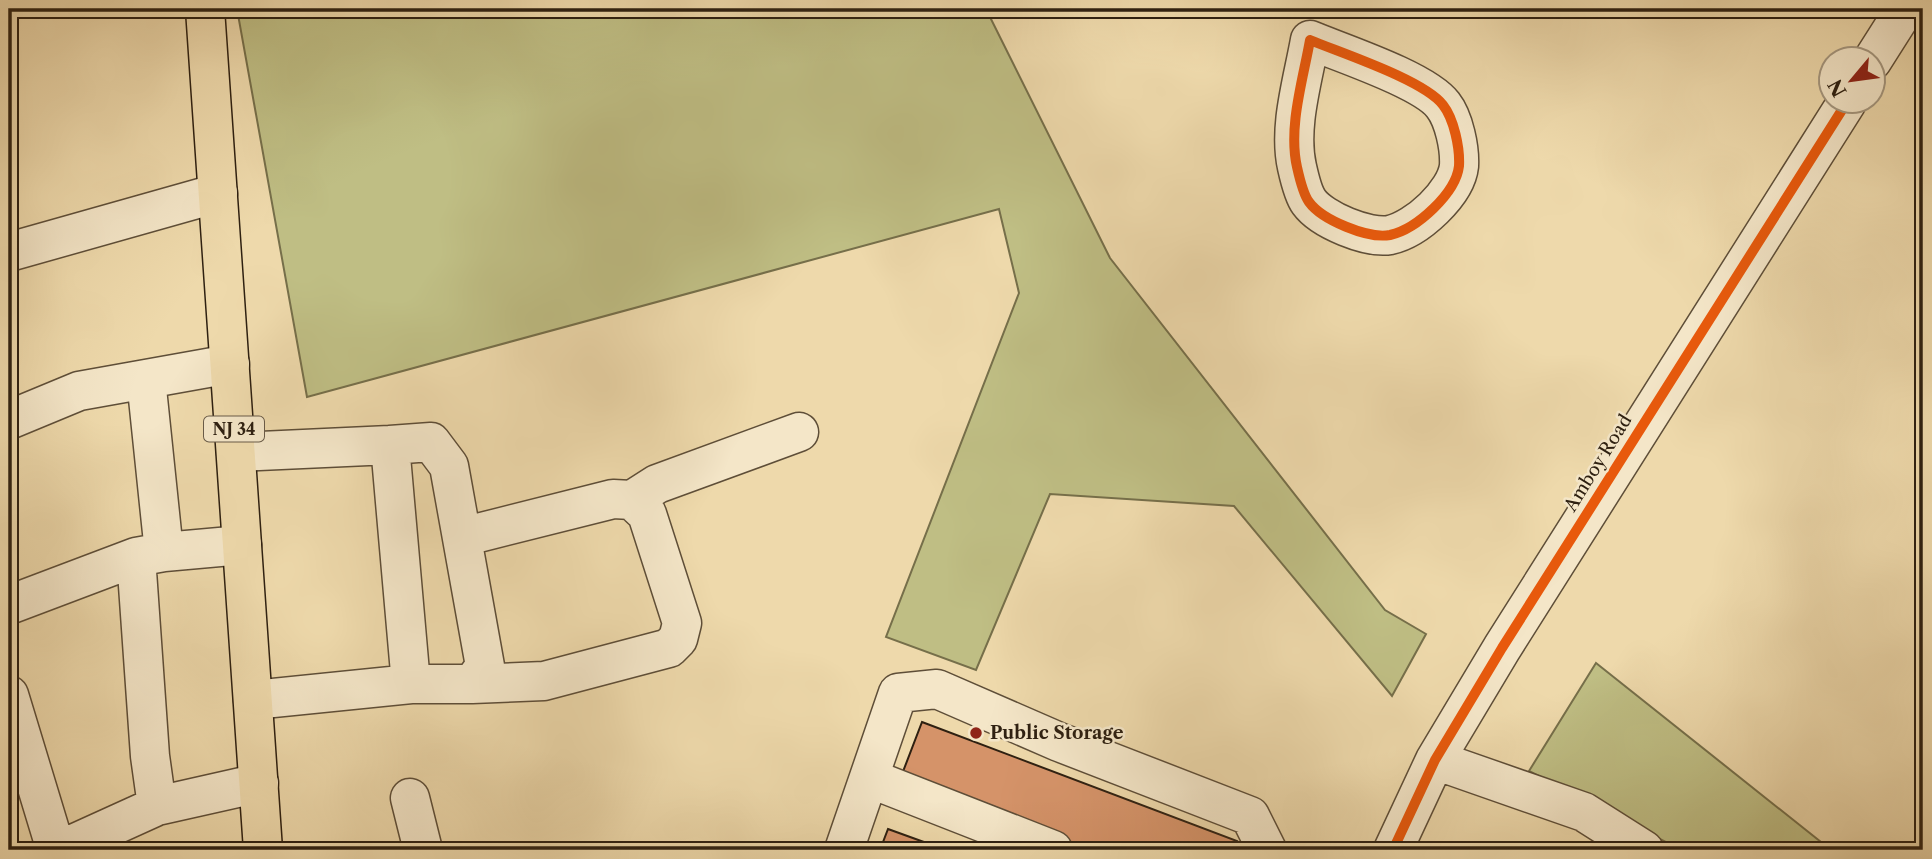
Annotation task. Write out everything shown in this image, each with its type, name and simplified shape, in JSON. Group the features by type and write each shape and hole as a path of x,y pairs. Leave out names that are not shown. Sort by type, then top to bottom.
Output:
{"main road":[{"name":"NJ 34","path":"205,9 263,850"}],"street":[{"path":"1882,46 1905,9"},
{"path":"1312,25 1411,82 1442,103 1451,118 1459,166 1450,187 1415,223 1390,235 1357,231 1334,222 1308,201 1297,166 1295,144 1312,25"},
{"name":"Amboy Road","path":"1393,850 1435,760 1838,116"},
{"path":"9,252 218,193"},
{"path":"9,420 79,391 230,365"},
{"path":"146,379 150,554 150,756 157,806"},
{"path":"462,537 613,499 632,500 657,484 799,432"},
{"path":"236,452 431,442 449,466 485,666 472,684"},
{"path":"390,445 411,684"},
{"path":"253,700 411,684 544,681 669,648 678,639 682,623 647,514 632,500"},
{"path":"9,605 150,554 242,545"},
{"path":"844,850 898,693 937,689 1059,742 1250,816 1267,850"},
{"path":"9,695 58,850 157,806 258,783"},
{"path":"1435,760 1490,781 1527,789 1584,812 1644,850"},
{"path":"869,778 1054,850"},
{"path":"410,798 423,850"}],"shaded area":[{"path":"237,9 986,9 1110,258 1385,610 1426,634 1392,696 1234,506 1050,494 976,670 886,637 1019,293 999,209 307,397"},
{"path":"1596,663 1831,850 1681,850 1529,771"}],"building":[{"path":"922,722 1237,841 1233,850 1083,850 899,782"},
{"path":"888,829 946,850 880,850"}],"cycle path":[{"path":"1310,40 1419,86 1443,105 1450,118 1458,151 1459,166 1456,176 1451,187 1434,208 1401,231 1381,235 1346,227 1315,209 1305,194 1297,167 1294,136 1310,40"},
{"path":"1393,850 1435,760 1502,648 1838,116"}],"place":[{"name":"Public Storage","path":"976,733"}]}
